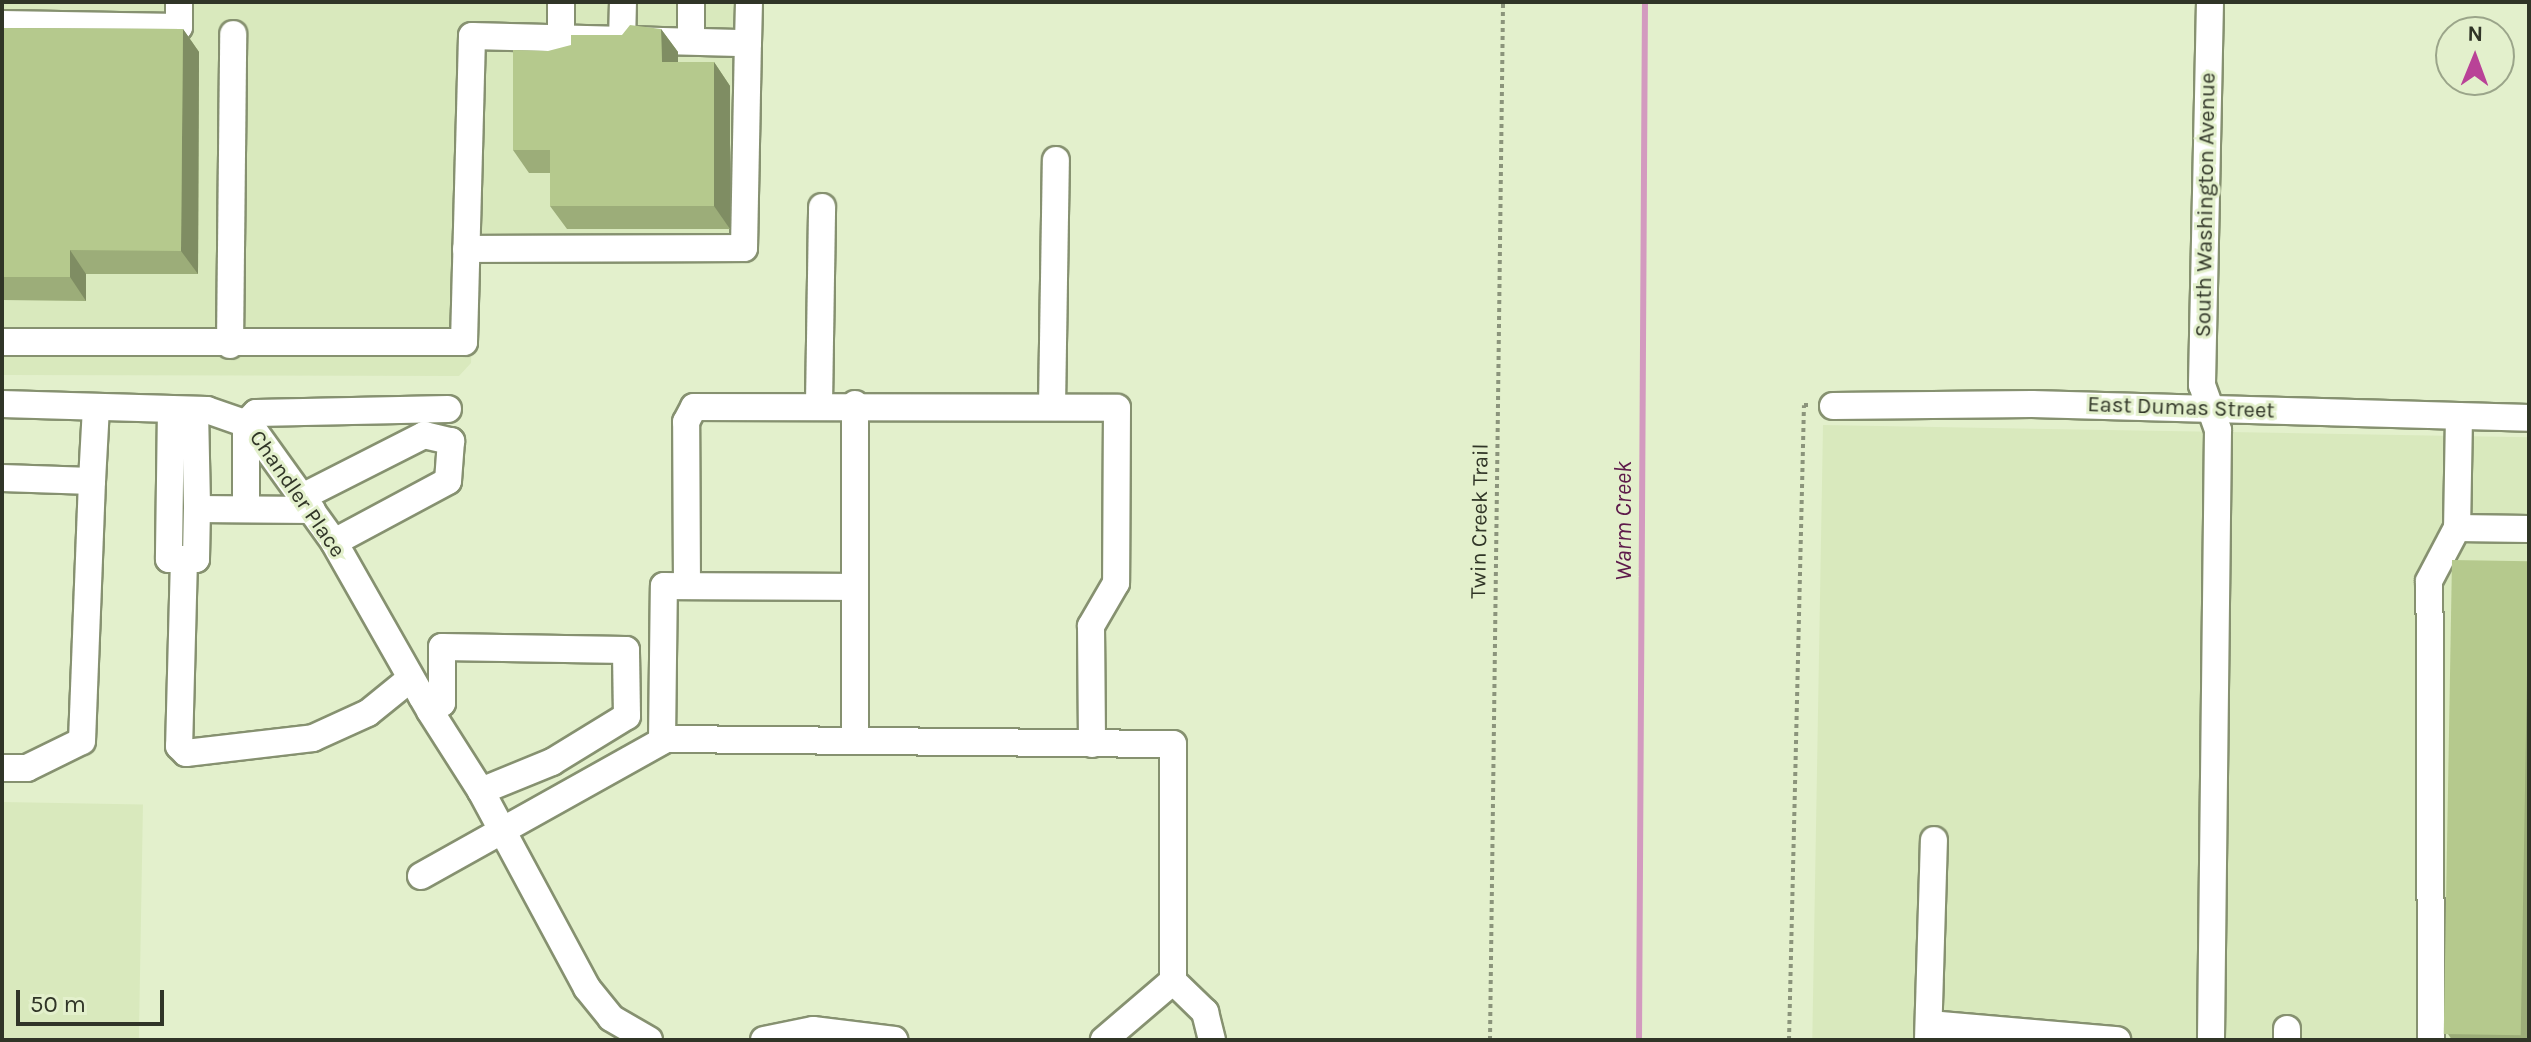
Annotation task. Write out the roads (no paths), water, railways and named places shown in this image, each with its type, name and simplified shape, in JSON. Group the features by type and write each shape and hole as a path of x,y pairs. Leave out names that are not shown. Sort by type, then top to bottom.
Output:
{"street":[{"path":"2,24 179,27 179,2"},
{"path":"561,2 561,41"},
{"path":"622,42 623,2"},
{"path":"691,2 691,41"},
{"path":"466,249 744,248 749,2"},
{"name":"South Washington Avenue","path":"2210,2 2202,385 2218,430 2211,1027"},
{"path":"230,345 233,34"},
{"path":"2,342 230,345 464,342 472,36 561,41 748,43"},
{"path":"1052,407 1056,160"},
{"path":"819,404 822,207"},
{"name":"Chandler Place","path":"2,404 183,410 246,423 334,542 421,695 481,791 498,831 587,988 611,1018 649,1040"},
{"path":"855,404 855,741"},
{"path":"687,586 686,422 694,407 855,404 1117,408 1116,583 1091,626 1092,744"},
{"name":"East Dumas Street","path":"1833,406 2208,408 2529,418"},
{"path":"2,768 27,768 82,741 96,407"},
{"path":"246,509 246,423 268,409 448,409"},
{"path":"183,410 197,509 196,559 169,559 183,410"},
{"path":"2431,1040 2429,581 2457,528 2459,416"},
{"path":"197,509 246,509 308,503 424,435 451,441 448,481 334,542"},
{"path":"2,478 92,481"},
{"path":"2457,528 2529,529"},
{"path":"184,559 179,746 186,753 313,738 368,713 421,695 442,703 442,647 626,650 627,716 552,762 481,791"},
{"path":"662,741 664,586 855,587"},
{"path":"421,876 662,741 1173,744 1173,981 1205,1012 1212,1040"},
{"path":"1934,840 1928,1032 2117,1040"},
{"path":"1104,1040 1173,981"},
{"path":"2211,1027 2224,1040"},
{"path":"764,1040 813,1030 894,1040"}],"waterway":[{"name":"Warm Creek","path":"1639,1040 1645,2"}]}
